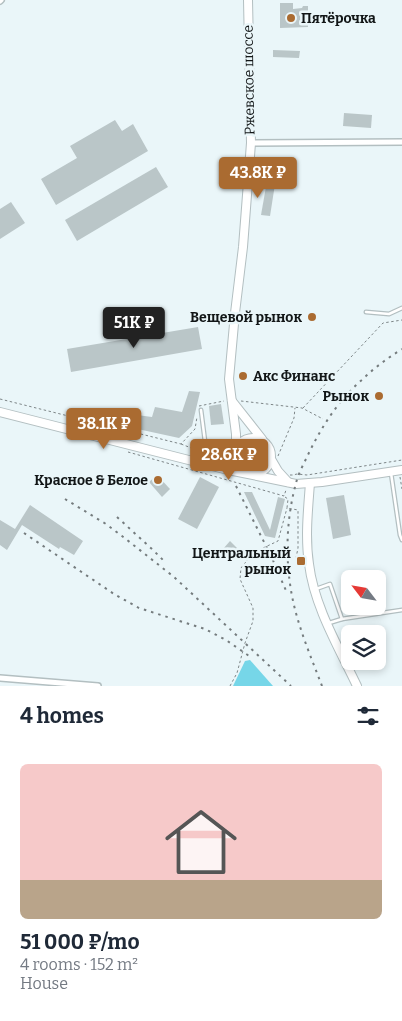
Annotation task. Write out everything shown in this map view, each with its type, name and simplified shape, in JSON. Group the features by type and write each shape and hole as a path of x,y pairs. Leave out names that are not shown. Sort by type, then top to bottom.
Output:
{"street":[{"name":"Ржевское шоссе","path":"236,449 229,379 243,247 251,143 248,0"},
{"path":"251,143 402,142"},
{"path":"231,399 270,448 271,459 278,471 296,484 402,470"},
{"path":"0,412 214,466 250,474 289,478"},
{"path":"214,466 228,460 243,440 258,438 262,440"},
{"path":"236,449 236,463 241,470 250,474 264,471 271,459"},
{"path":"310,483 307,526 309,564 314,589 327,623 357,686"},
{"path":"0,678 98,686"}],"lane":[{"path":"366,312 389,314 402,308"},
{"path":"201,410 206,449 205,463"},
{"path":"390,472 402,540"},
{"path":"314,589 330,584 342,619"},
{"path":"327,623 402,610"}],"path":[{"path":"302,408 383,323 402,320"},
{"path":"0,398 181,444 195,429 198,414"},
{"path":"200,405 231,399 302,408 323,419"},
{"path":"289,478 297,474 307,475 402,460"},
{"path":"230,686 237,673 253,621 252,608 240,579 242,568 249,558 262,548 278,542 287,508 288,499 284,496"},
{"path":"287,508 298,510 298,548 296,558"}],"shaded area":[{"path":"250,660 273,686 233,686 245,661"}],"building":[{"path":"280,3 293,3 293,9 308,6 308,27 280,28"},
{"path":"273,50 300,51 299,58 273,57"},
{"path":"344,113 372,115 371,128 343,126"},
{"path":"115,120 122,131 133,124 148,151 56,205 41,179 77,158 70,146"},
{"path":"270,164 278,165 270,216 261,215"},
{"path":"156,167 168,187 77,241 65,220"},
{"path":"11,202 25,223 0,239 0,209"},
{"path":"198,327 202,349 71,372 67,349"},
{"path":"189,391 200,392 192,426 179,438 87,418 89,410 134,421 137,415 152,417 155,407 182,412"},
{"path":"221,404 224,424 211,425 209,406"},
{"path":"157,475 170,489 162,497 149,482"},
{"path":"200,477 219,487 197,529 178,519"},
{"path":"244,492 252,492 270,530 278,497 285,499 275,538 265,536"},
{"path":"344,495 351,535 333,539 326,498"},
{"path":"30,505 83,541 74,555 60,547 59,549 22,525 7,550 0,545 0,520 15,529"},
{"path":"230,541 241,552 234,560 223,549"}],"railway":[{"path":"322,686 298,619 288,568 288,525 296,483 311,448 338,406 354,387 402,349"},
{"path":"236,486 272,558 287,593"},
{"path":"65,499 106,524 174,577 291,686"},
{"path":"117,517 166,563"},
{"path":"24,533 114,594 139,608 205,629 226,640 252,658"}],"place":[{"name":"Пятёрочка","path":"291,18"},
{"name":"Вещевой рынок","path":"312,317"},
{"name":"Акс Финанс","path":"243,376"},
{"name":"Рынок","path":"379,396"},
{"name":"Красное & Белое","path":"158,480"},
{"name":"Центральный рынок","path":"301,561"}]}
